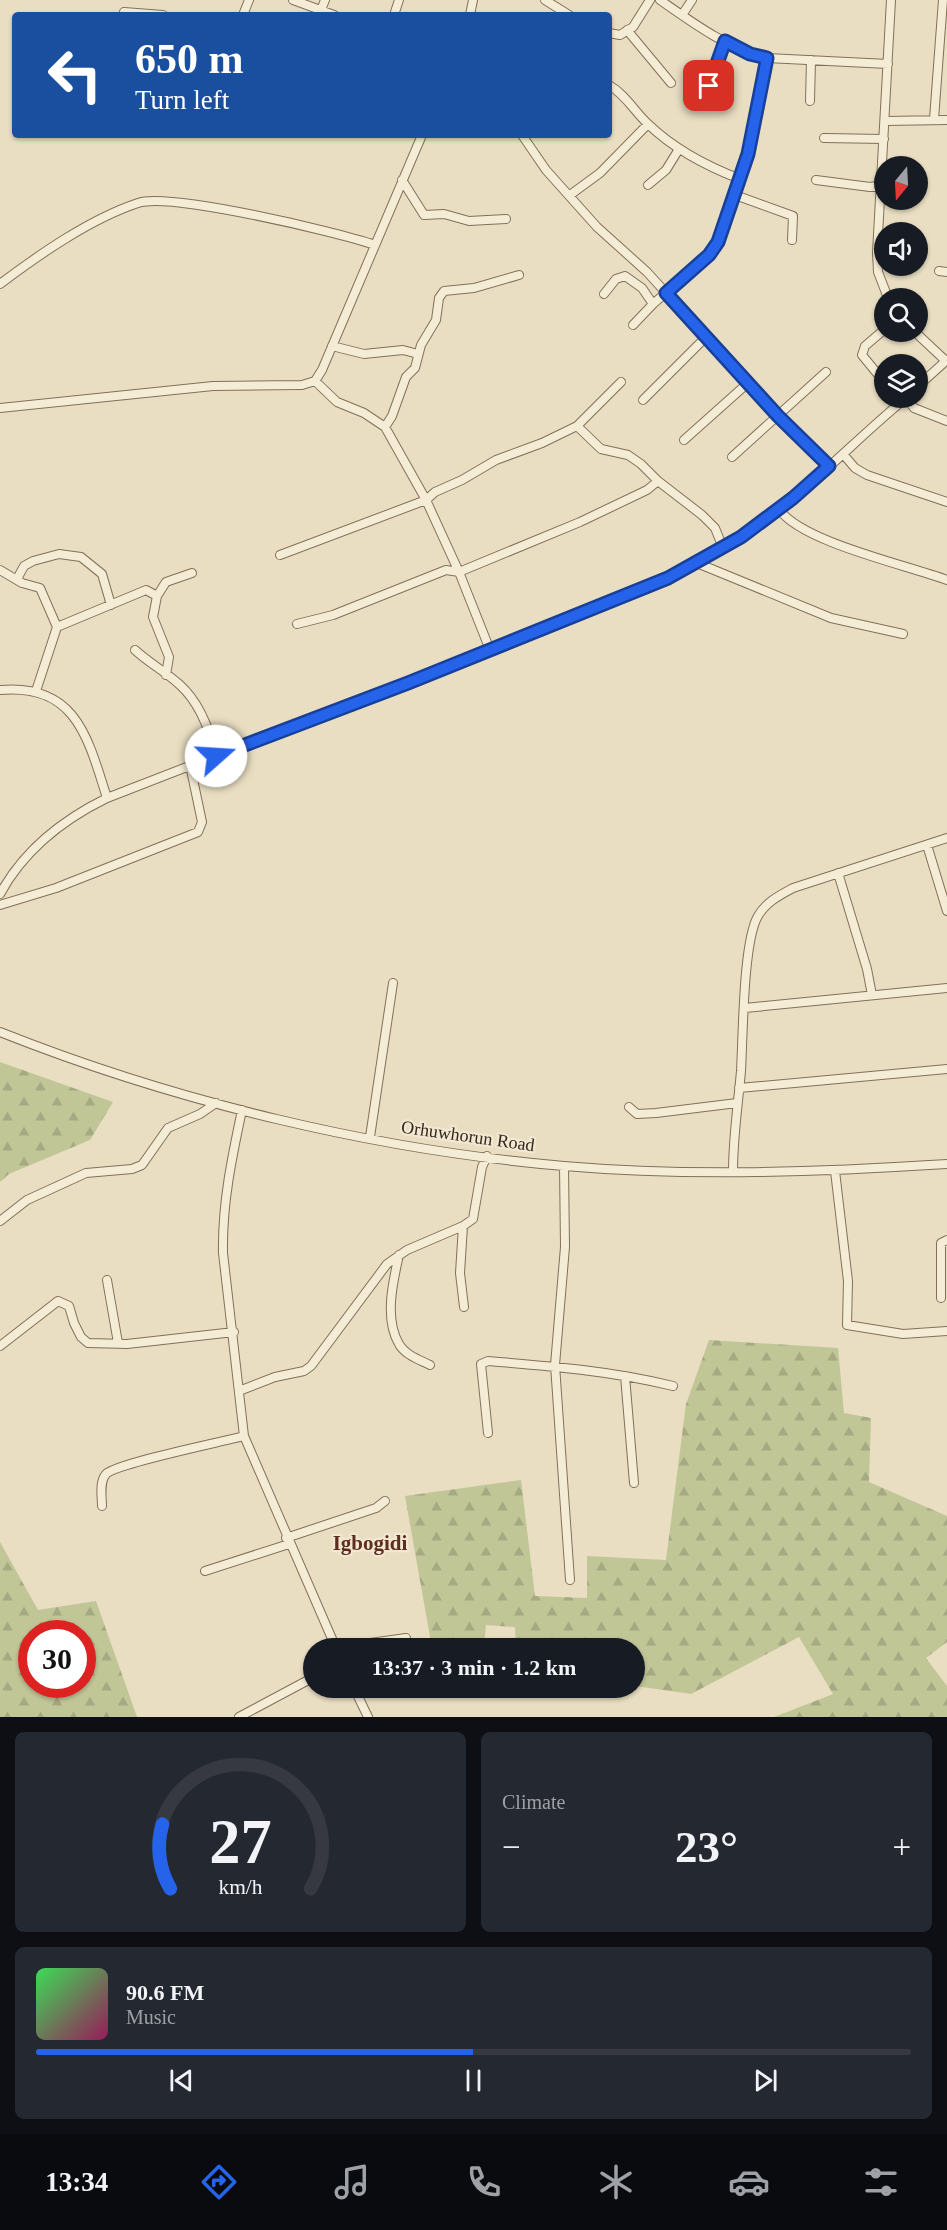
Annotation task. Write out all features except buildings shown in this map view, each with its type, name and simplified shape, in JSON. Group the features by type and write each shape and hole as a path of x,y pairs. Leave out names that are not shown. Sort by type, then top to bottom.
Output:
{"street":[{"path":"293,0 326,12"},
{"path":"321,10 325,0"},
{"path":"545,0 564,12"},
{"path":"612,34 620,35 633,27 650,0"},
{"path":"660,0 750,54 767,58 888,64"},
{"path":"682,15 692,0"},
{"path":"883,156 891,0"},
{"path":"934,119 943,0"},
{"path":"627,30 671,83"},
{"path":"709,86 725,41"},
{"path":"633,325 653,304 709,255 718,242 748,154 767,58"},
{"path":"810,101 811,60"},
{"path":"612,87 624,96 648,124 679,149 704,165 740,179"},
{"path":"885,121 947,120"},
{"path":"570,195 600,173 648,124"},
{"path":"0,408 213,386 302,385 315,381 421,138"},
{"path":"524,138 546,170 597,227 666,293 778,416 829,466"},
{"path":"824,138 884,139"},
{"path":"648,185 666,170 679,149"},
{"path":"402,180 424,215 444,214 469,221 506,219"},
{"path":"816,180 874,186"},
{"path":"735,195 793,216 792,240"},
{"path":"0,284 25,264 87,228 137,203 154,199 191,204 357,239 375,245"},
{"path":"880,210 877,253 878,272 884,288"},
{"path":"385,427 392,416 406,377 415,368 418,354 436,320 439,297 444,291 474,288 519,275"},
{"path":"604,294 616,279 625,276 642,288 653,304"},
{"path":"643,400 706,337"},
{"path":"874,338 865,346 862,355 874,370"},
{"path":"926,342 946,361 928,377"},
{"path":"332,346 364,354 403,350 418,354"},
{"path":"732,458 826,372"},
{"path":"315,381 337,402 364,413 385,427 426,500 459,572 490,650"},
{"path":"280,555 426,500 435,492 462,480 496,460 542,443 577,426 621,382"},
{"path":"684,440 749,382"},
{"path":"0,894 28,854 47,835 71,817 106,798 637,592 697,563 779,509 892,408"},
{"path":"914,408 947,421"},
{"path":"577,426 601,449 628,455 715,528 723,548"},
{"path":"843,454 855,468 867,475 947,502"},
{"path":"297,624 333,615 446,570 459,572 580,522 647,489 658,481"},
{"path":"779,509 794,525 835,543 947,580"},
{"path":"17,579 24,566 33,561 59,555 81,556 102,574 111,605"},
{"path":"697,563 831,618 903,634"},
{"path":"0,570 40,588 57,627 36,691"},
{"path":"166,675 170,657 153,617 157,596 166,582 192,573"},
{"path":"57,627 146,590 157,596"},
{"path":"135,650 194,701 212,738 216,756"},
{"path":"0,690 36,691 66,707 75,718 106,798"},
{"path":"0,905 56,888 198,832 202,822 190,765"},
{"path":"733,1172 733,1128 739,1088 753,927 758,914 774,898 794,888 947,838"},
{"path":"927,844 947,911"},
{"path":"838,873 867,969 872,995"},
{"path":"370,1137 393,983"},
{"path":"745,1008 947,988"},
{"name":"Orhuwhorun Road","path":"0,1032 104,1070 242,1110 370,1137 487,1156 564,1166 733,1172 835,1171 947,1164"},
{"path":"739,1088 947,1069"},
{"path":"0,1221 27,1200 86,1173 132,1169 142,1165 168,1128 200,1114 216,1103"},
{"path":"629,1107 637,1114 737,1103"},
{"path":"242,1110 230,1167 222,1225 223,1253 234,1332 244,1436 332,1638"},
{"path":"239,1391 275,1377 304,1371 311,1366 387,1264 427,1240 463,1226 476,1214 482,1167 487,1156"},
{"path":"564,1166 565,1247 555,1365 570,1580"},
{"path":"835,1171 848,1281 847,1325 903,1334 947,1331"},
{"path":"463,1226 460,1273 464,1307"},
{"path":"941,1298 941,1244 947,1240"},
{"path":"399,1255 392,1305 395,1335 404,1351 430,1365"},
{"path":"107,1280 118,1344"},
{"path":"0,1346 58,1301 69,1306 81,1337 88,1343 118,1344 234,1332"},
{"path":"488,1433 481,1364 488,1361 555,1365 673,1386"},
{"path":"625,1376 634,1483"},
{"path":"102,1506 102,1481 110,1471 177,1451 244,1436"},
{"path":"205,1571 376,1508 385,1501"},
{"path":"239,1717 303,1683"},
{"path":"359,1698 368,1717"}],"green space":[{"path":"0,1062 113,1102 90,1140 9,1174 0,1182"},
{"path":"709,1340 838,1348 844,1413 871,1418 869,1482 947,1516 947,1642 926,1658 947,1686 947,1717 774,1717 833,1694 799,1637 691,1694 645,1687 645,1638 516,1638 515,1627 486,1625 485,1638 430,1638 405,1496 521,1480 535,1596 587,1598 587,1556 666,1560 686,1404"},
{"path":"0,1542 38,1610 96,1601 137,1717 0,1717"}],"district":[{"name":"Igbogidi","path":"370,1543"}],"route":[{"path":"216,756 408,683 668,578 741,537 793,498 829,466 778,416 740,371 666,293 709,255 718,242 729,217 748,154 767,58 750,54 725,41 709,86"}]}
